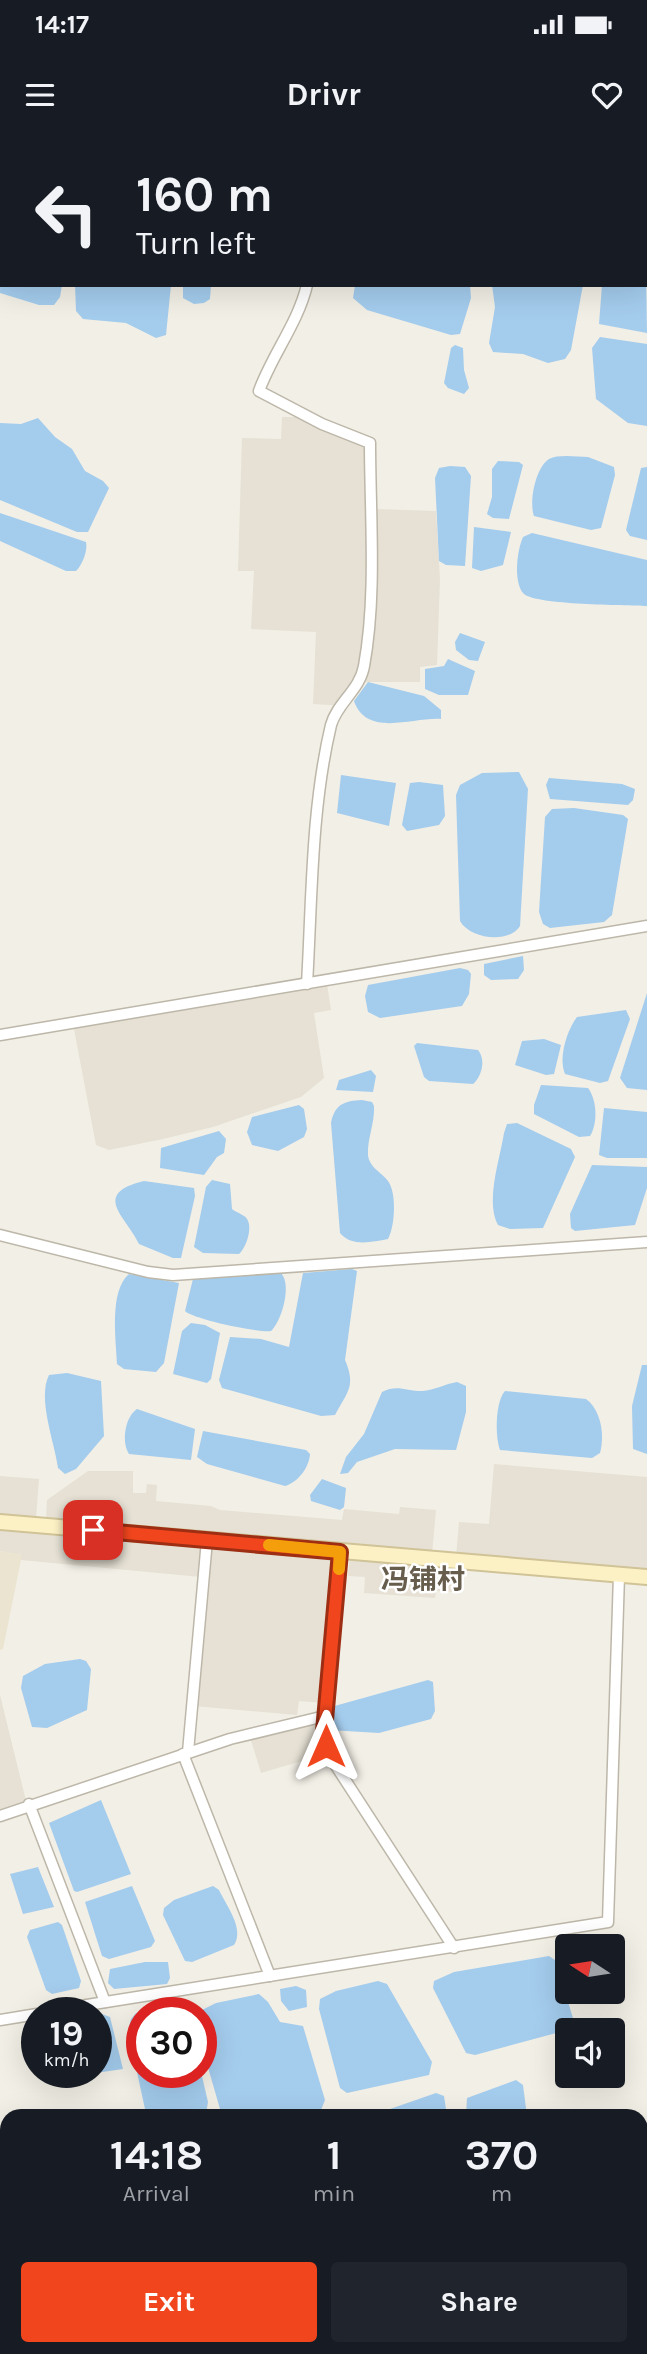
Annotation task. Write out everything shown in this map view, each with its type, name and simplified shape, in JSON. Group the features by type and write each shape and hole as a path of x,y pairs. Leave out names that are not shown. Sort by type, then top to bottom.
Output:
{"street":[{"path":"306,287 300,308 270,361 259,391 322,424 370,443 369,616 364,667 351,696 333,720 330,733 315,841 307,984"},
{"path":"0,1035 647,926"},
{"path":"0,1235 148,1272 173,1275 647,1242"},
{"path":"0,1522 647,1577"},
{"path":"207,1539 186,1753 271,1976"},
{"path":"340,1552 324,1738 332,1764 454,1948"},
{"path":"112,2000 608,1922 619,1574"},
{"path":"0,1816 186,1753 325,1716"},
{"path":"29,1804 102,1997"},
{"path":"0,2020 21,2017"}],"shaded area":[{"path":"282,417 302,417 375,448 376,509 436,511 440,579 437,665 420,667 420,682 363,682 347,706 313,704 316,632 251,629 254,571 238,571 242,438 281,439"},
{"path":"327,984 331,1010 314,1013 324,1078 301,1097 213,1127 163,1139 109,1150 96,1145 73,1024"},
{"path":"494,1464 647,1477 647,1573 456,1557 459,1522 489,1524"},
{"path":"88,1471 133,1471 133,1493 146,1493 147,1484 157,1485 156,1501 211,1506 220,1510 342,1520 344,1509 399,1514 400,1507 436,1510 432,1554 46,1519 47,1500"},
{"path":"0,1476 39,1479 36,1518 0,1515"},
{"path":"0,1526 204,1546 201,1577 21,1560 21,1555 0,1551"},
{"path":"209,1545 338,1556 325,1703 299,1701 297,1715 194,1706"},
{"path":"0,1551 22,1555 3,1649 0,1650"},
{"path":"350,1557 454,1565 452,1592 436,1591 435,1598 364,1593 365,1577 348,1576"},
{"path":"0,1695 28,1809 0,1820"},
{"path":"319,1719 322,1755 261,1773 250,1737"}],"water":[{"path":"0,287 62,287 60,297 54,305 39,305 0,293"},
{"path":"75,287 171,287 166,335 156,338 126,323 83,319 76,311"},
{"path":"183,287 211,287 210,299 204,303 194,304 183,298"},
{"path":"355,287 470,287 471,298 460,334 451,335 367,310 353,298"},
{"path":"492,287 583,287 571,350 565,359 548,363 523,354 493,352 489,343 495,307"},
{"path":"602,287 646,287 647,333 599,324"},
{"path":"600,337 647,344 647,426 628,423 596,399 592,348"},
{"path":"455,345 463,348 464,370 469,388 464,394 448,388 444,383 451,348"},
{"path":"38,418 55,437 72,449 85,471 103,481 109,488 88,532 77,532 0,500 0,423 21,424"},
{"path":"558,457 588,457 614,467 615,475 601,528 591,530 534,516 534,486 544,464 549,459"},
{"path":"498,461 519,462 523,465 509,519 493,518 487,514 492,497 492,469"},
{"path":"465,467 471,476 465,566 446,565 439,561 435,478 439,468"},
{"path":"647,467 647,540 630,536 626,530 641,468"},
{"path":"0,513 86,542 85,554 76,571 66,571 0,541"},
{"path":"474,527 511,532 503,565 481,571 472,568"},
{"path":"532,533 647,560 647,606 563,602 532,598 524,594 517,575 519,550 523,537"},
{"path":"460,633 485,642 478,661 469,660 456,650 455,642"},
{"path":"448,659 475,671 468,695 439,695 425,689 425,669 444,666"},
{"path":"368,682 424,696 441,710 441,719 392,723 369,719 360,712 354,701"},
{"path":"519,772 528,789 520,926 515,932 499,937 480,935 472,932 460,921 456,795 460,785 482,773"},
{"path":"341,775 396,783 389,826 337,813"},
{"path":"549,778 622,784 635,789 633,800 628,805 550,799 546,785"},
{"path":"410,783 443,785 445,816 439,825 407,831 402,825"},
{"path":"574,808 623,815 628,819 612,915 604,922 550,928 543,924 539,912 545,817 552,809"},
{"path":"523,956 524,970 518,979 491,980 484,975 484,964"},
{"path":"460,968 471,974 469,994 462,1006 380,1018 368,1012 365,996 368,985"},
{"path":"647,993 647,1090 627,1088 620,1078"},
{"path":"626,1010 630,1019 608,1081 600,1083 565,1074 565,1044 577,1017"},
{"path":"544,1039 561,1045 554,1074 546,1075 515,1065 522,1041"},
{"path":"417,1043 478,1050 482,1063 479,1077 473,1084 429,1081 424,1077 414,1046"},
{"path":"371,1070 376,1076 373,1092 336,1090 339,1080"},
{"path":"541,1085 588,1088 595,1112 590,1136 579,1137 534,1114 534,1105"},
{"path":"362,1100 372,1102 374,1106 369,1159 391,1186 394,1210 388,1239 356,1242 340,1233 331,1123 341,1105"},
{"path":"299,1105 304,1109 307,1129 304,1137 278,1151 252,1145 247,1132 252,1117"},
{"path":"604,1108 647,1112 647,1158 607,1158 599,1155"},
{"path":"517,1123 571,1149 575,1157 543,1228 510,1229 498,1225 494,1215 493,1192 504,1133 507,1124"},
{"path":"219,1131 226,1139 224,1153 217,1157 204,1175 160,1168 161,1148"},
{"path":"592,1165 647,1167 647,1188 635,1225 575,1231 571,1228 570,1214"},
{"path":"212,1180 230,1184 232,1209 245,1216 249,1223 248,1238 239,1254 203,1253 194,1247 206,1187"},
{"path":"144,1181 194,1188 195,1196 181,1258 173,1258 139,1244 121,1216 116,1200 119,1193 128,1186"},
{"path":"352,1269 357,1271 345,1360 350,1383 335,1415 321,1416 222,1388 219,1380 230,1337 261,1339 289,1347 303,1273"},
{"path":"281,1273 286,1294 279,1319 271,1331 226,1325 185,1311 193,1279"},
{"path":"129,1274 179,1283 164,1363 156,1372 124,1369 117,1364 116,1303 123,1282"},
{"path":"191,1323 205,1325 220,1333 211,1379 207,1383 173,1374 182,1331"},
{"path":"642,1365 647,1365 647,1454 633,1449 632,1406"},
{"path":"67,1373 101,1381 104,1436 76,1469 65,1474 58,1468 45,1396 49,1375"},
{"path":"457,1382 466,1386 466,1412 456,1450 395,1449 357,1462 348,1473 340,1474 346,1457 364,1434 382,1392 397,1388 427,1390"},
{"path":"505,1391 586,1399 595,1410 600,1423 600,1453 592,1458 500,1450 497,1420 499,1403"},
{"path":"137,1409 195,1429 191,1460 129,1454 125,1443 125,1430"},
{"path":"203,1431 306,1450 310,1454 309,1459 298,1478 285,1486 207,1464 197,1457"},
{"path":"322,1479 346,1488 344,1507 340,1510 311,1501 310,1495"},
{"path":"80,1659 86,1661 91,1669 87,1710 47,1728 32,1727 21,1688 23,1676 45,1664"},
{"path":"428,1680 433,1682 435,1711 431,1719 379,1733 329,1730 331,1707"},
{"path":"101,1800 131,1874 77,1892 74,1891 49,1823"},
{"path":"38,1867 54,1907 23,1914 10,1874"},
{"path":"132,1886 155,1941 151,1947 109,1959 102,1956 85,1902"},
{"path":"213,1886 219,1890 233,1917 237,1939 234,1945 192,1962 185,1961 163,1915 164,1908 174,1900"},
{"path":"58,1922 62,1925 81,1981 79,1988 52,1994 46,1990 27,1937 30,1930"},
{"path":"549,1956 555,1960 555,2004 569,2004 573,2018 555,2018 555,2033 475,2055 466,2053 433,1988 434,1981 454,1972"},
{"path":"145,1962 168,1962 170,1978 167,1984 114,1989 108,1983 110,1969"},
{"path":"378,1981 387,1984 432,2062 429,2075 347,2093 340,2088 319,2009 320,1999 336,1991"},
{"path":"296,1986 306,1990 307,2007 289,2011 281,2001 280,1989"},
{"path":"259,1994 268,2002 280,2022 303,2026 325,2100 321,2109 220,2109 214,2088 217,2088 217,2003"},
{"path":"112,2025 123,2069 112,2071"},
{"path":"516,2080 523,2085 526,2109 466,2109 467,2098"},
{"path":"140,2088 205,2088 208,2102 207,2109 145,2109"},
{"path":"436,2093 444,2096 446,2109 390,2109"}],"slow traffic":[{"path":"269,1545 340,1552 339,1569"}],"district":[{"name":"冯铺村","path":"423,1579"}],"route":[{"path":"93,1530 340,1552 324,1731 326,1746"}]}
